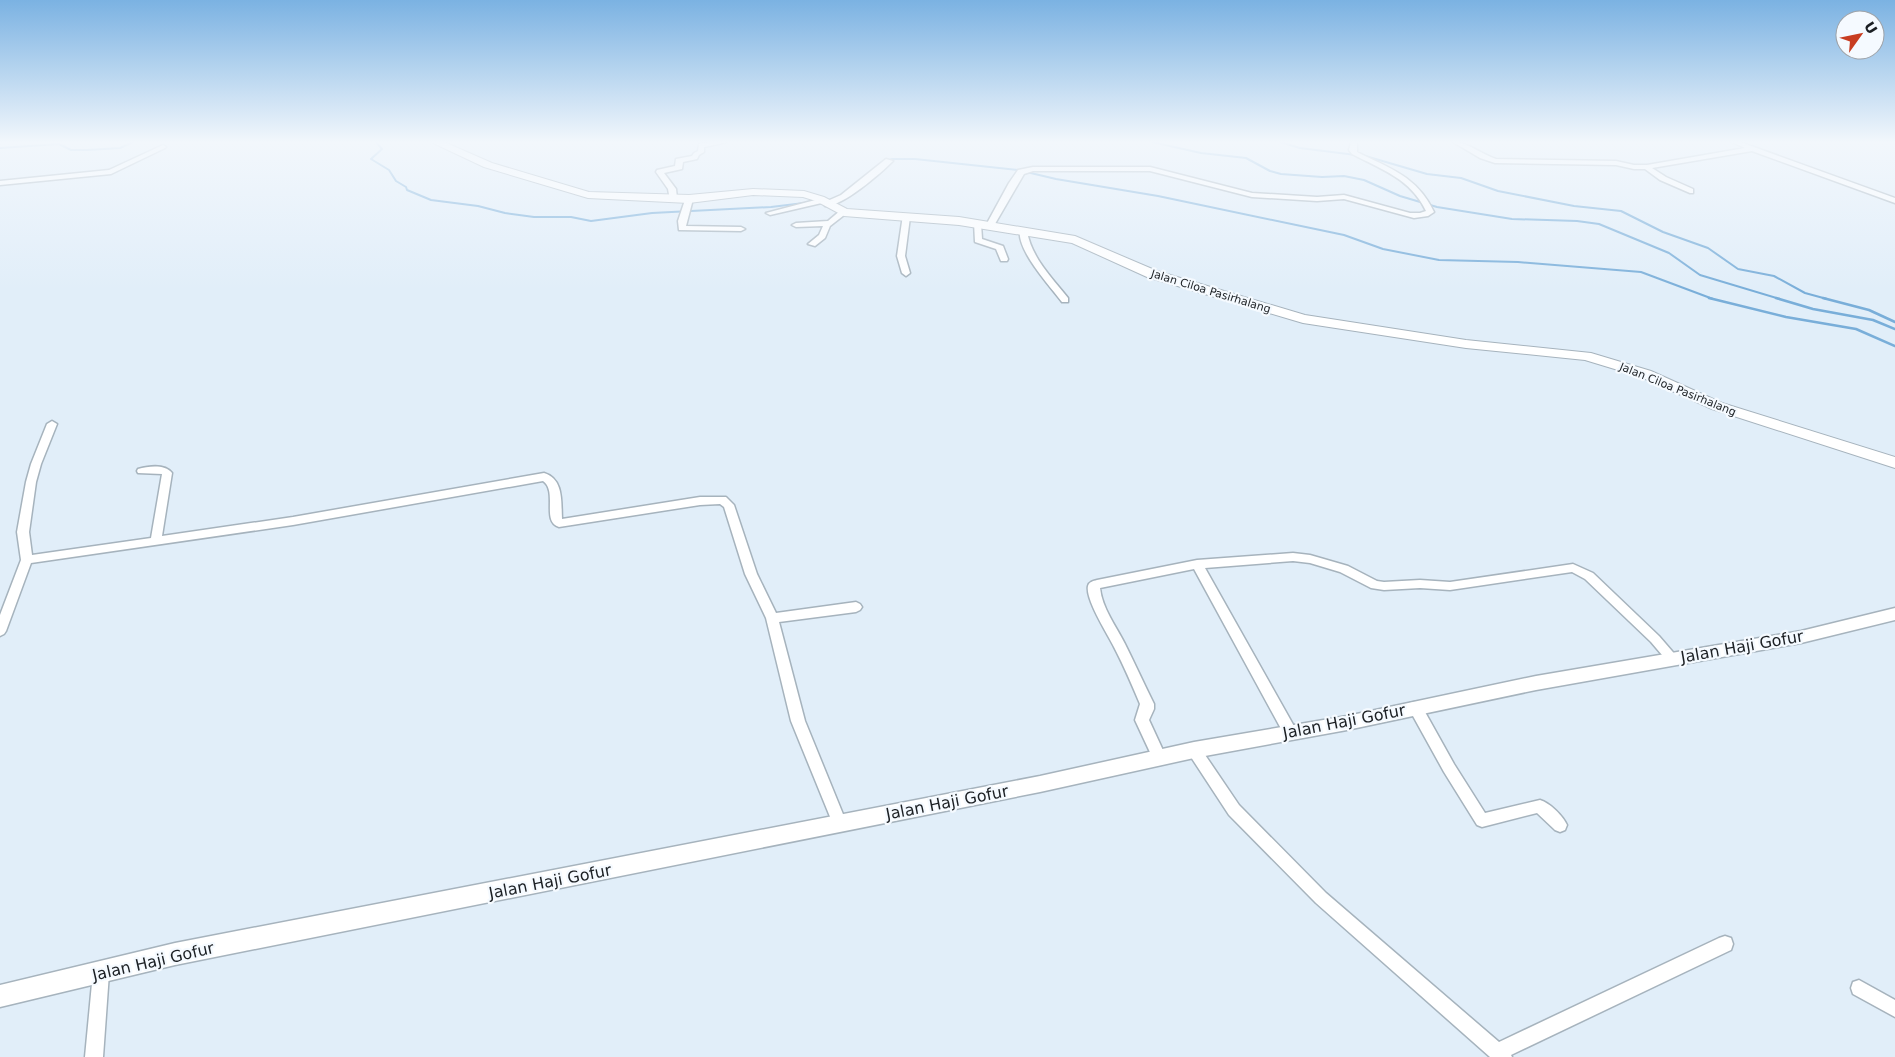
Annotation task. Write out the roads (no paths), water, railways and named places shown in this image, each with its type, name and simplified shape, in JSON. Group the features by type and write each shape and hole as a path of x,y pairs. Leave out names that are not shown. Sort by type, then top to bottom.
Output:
{"main road":[{"name":"Jalan Ciloa Pasirhalang","path":"575,191 592,195 689,199 753,192 804,194 826,202 844,212 983,225 1075,240 1152,274 1303,319 1419,338 1600,359 1655,377 1717,406 1895,464"}],"street":[{"path":"672,191 673,198"},
{"path":"770,213 826,202 844,197 851,191"},
{"path":"1004,259 1000,248 978,240 983,225 1006,191"},
{"path":"1238,191 1252,195 1309,199 1344,197 1409,215 1426,215 1430,212 1416,191"},
{"path":"1868,191 1895,201"},
{"path":"689,199 682,221 682,228 741,229"},
{"path":"812,244 822,236 830,223 844,212"},
{"path":"906,217 901,256 906,273"},
{"path":"796,225 830,223"},
{"path":"1023,231 1024,241 1034,258 1065,300"},
{"path":"1,628 27,560 23,532 31,482 52,424"},
{"path":"142,471 164,470 167,473 156,541"},
{"path":"27,560 293,521 544,476 553,484 556,520 559,523 718,499 727,502 752,574 772,618 798,721 840,824"},
{"path":"1160,759 1142,720 1142,716 1147,709 1146,704 1120,644 1109,628 1095,595 1094,586 1096,584 1197,564 1293,556 1310,559 1352,572 1375,585 1384,586 1420,584 1450,586 1573,568 1589,576 1655,639 1672,658"},
{"path":"1197,564 1290,732"},
{"path":"772,618 856,607"},
{"name":"Jalan Haji Gofur","path":"0,996 175,954 734,843 840,824 1160,759 1194,750 1672,658 1801,637 1895,614"},
{"path":"1415,707 1449,768 1482,820 1540,806 1560,825"},
{"path":"1194,750 1234,810 1321,898 1501,1055 1725,944"},
{"path":"94,1057 101,973"},
{"path":"1859,988 1895,1009"}],"waterway":[{"path":"410,191 431,200 478,206 505,213 534,217 571,217 591,221 652,213 771,207 804,203"},
{"path":"1130,191 1344,235 1383,249 1439,260 1518,262 1641,272 1713,299"},
{"path":"1389,191 1437,207 1512,219 1577,221 1599,224 1669,253 1700,275 1780,299"},
{"path":"1500,191 1574,206 1621,211 1663,232 1708,248 1738,269 1774,276 1805,293 1827,299"},
{"path":"1709,298 1713,299"},
{"path":"1776,298 1813,309 1873,320 1895,329"},
{"path":"1823,298 1869,310 1895,322"},
{"path":"1713,299 1786,317 1856,329 1895,346"}]}
